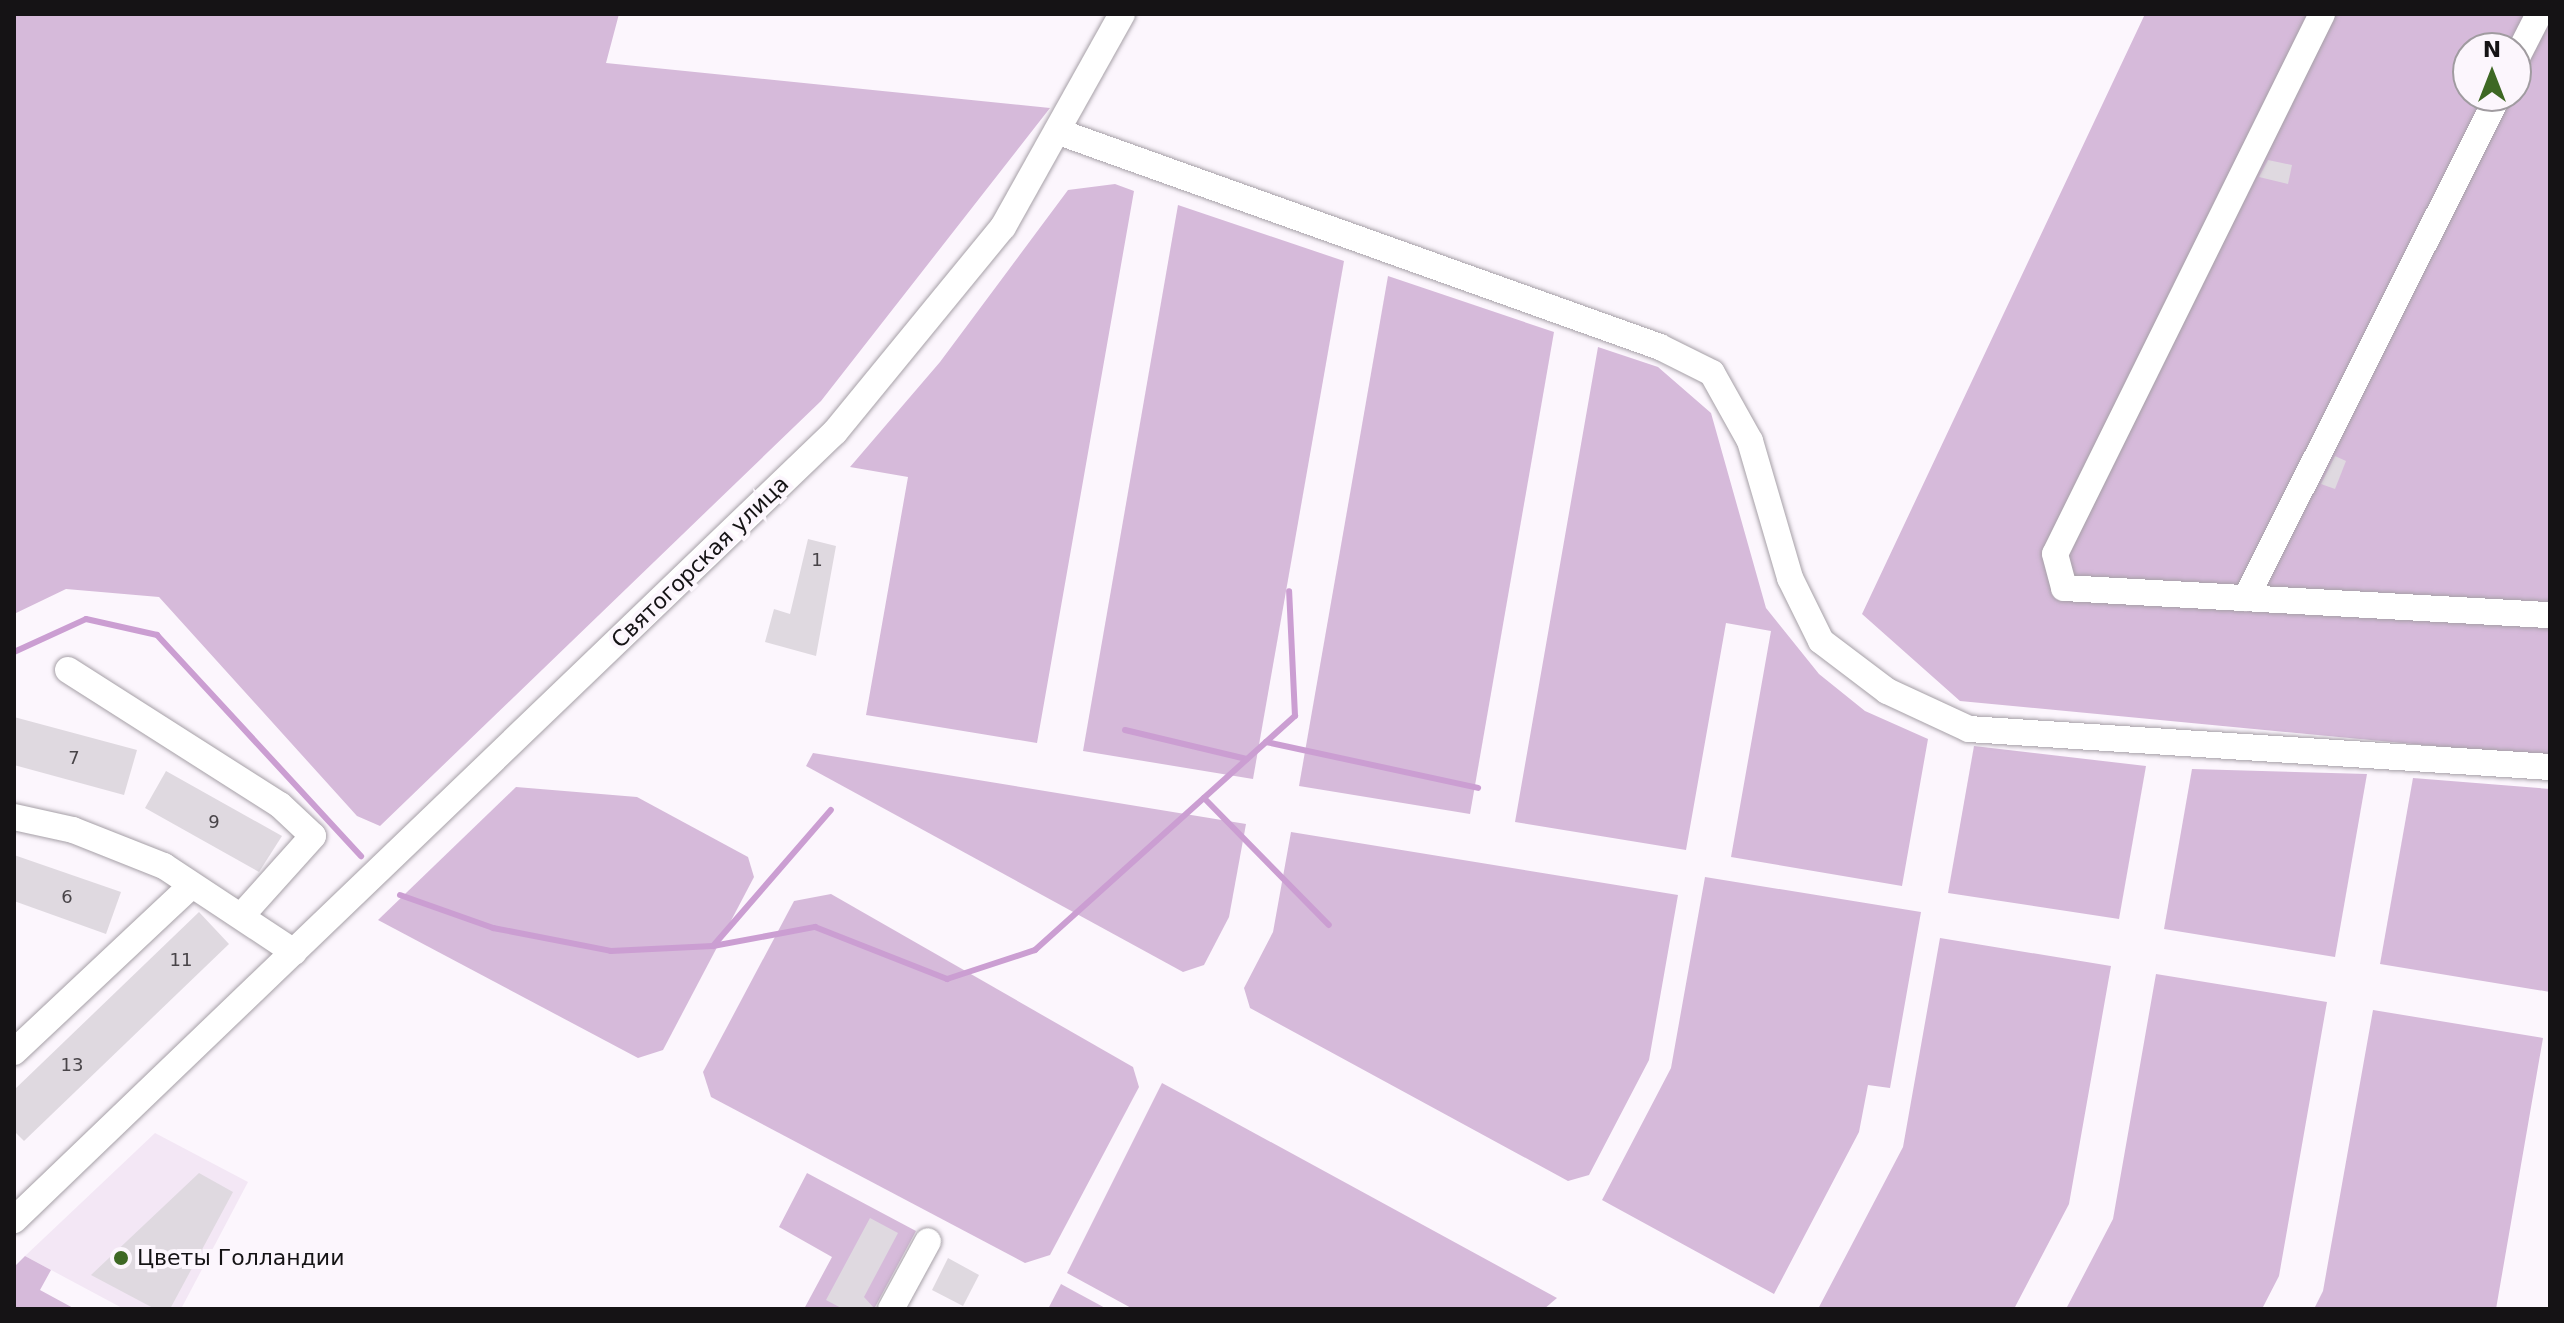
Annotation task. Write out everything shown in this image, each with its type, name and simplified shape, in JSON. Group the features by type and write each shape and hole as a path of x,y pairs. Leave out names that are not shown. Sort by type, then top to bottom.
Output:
{"street":[{"name":"Святогорская улица","path":"14,1220 835,432 1003,227 1059,132 1122,14"},
{"path":"2322,14 2055,554 2064,588 2550,615"},
{"path":"2530,32 2539,14"},
{"path":"2246,598 2490,112"},
{"path":"1059,132 1646,342 1712,373 1750,441 1790,578 1821,641 1887,691 1969,729 2550,767"},
{"path":"68,670 280,805 313,836 244,913"},
{"path":"14,817 121,848 244,913 294,952"},
{"path":"14,1052 191,886"},
{"path":"891,1309 928,1241"}],"shaded area":[{"path":"14,14 619,14 606,63 1050,108 821,401 380,826 357,816 159,597 66,589 14,614"},
{"path":"2145,14 2550,14 2550,757 1960,701 1862,614"},
{"path":"1115,184 1134,191 1037,743 866,715 908,477 850,467 940,362 1068,190"},
{"path":"1178,205 1344,261 1253,779 1083,751"},
{"path":"1388,276 1554,332 1470,814 1299,786"},
{"path":"1598,347 1658,367 1711,413 1766,608 1819,674 1865,711 1928,739 1902,886 1731,857 1771,631 1726,623 1686,850 1515,822"},
{"path":"1974,746 2146,766 2119,919 1948,893"},
{"path":"813,753 1246,824 1229,917 1204,965 1183,972 806,766"},
{"path":"2192,769 2367,774 2335,957 2164,929"},
{"path":"2413,778 2550,789 2550,992 2380,964"},
{"path":"516,787 637,797 748,857 754,877 663,1050 638,1058 378,920"},
{"path":"1291,832 1678,895 1649,1060 1589,1175 1568,1181 1250,1008 1244,988 1273,932"},
{"path":"1705,877 1921,912 1890,1088 1868,1085 1859,1132 1774,1294 1602,1200 1671,1068"},
{"path":"831,894 1133,1067 1139,1087 1050,1255 1025,1263 711,1097 703,1072 794,901"},
{"path":"1940,938 2111,966 2069,1204 2014,1309 1818,1309 1903,1147"},
{"path":"2156,974 2327,1002 2279,1276 2262,1309 2066,1309 2113,1219"},
{"path":"2373,1010 2543,1038 2496,1309 2314,1309 2323,1291"},
{"path":"1162,1083 1557,1298 1544,1309 1133,1309 1067,1273"},
{"path":"155,1133 248,1182 181,1309 124,1309 25,1256"},
{"path":"807,1173 916,1231 874,1309 804,1309 832,1257 779,1227"},
{"path":"25,1256 51,1270 40,1290 75,1309 14,1309 14,1267"},
{"path":"1061,1284 1107,1309 1048,1309"}],"building":[{"path":"2268,160 2292,165 2288,184 2259,177"},
{"path":"2335,456 2346,461 2335,489 2321,484"},
{"path":"808,539 836,546 816,656 765,642 774,609 790,614"},
{"path":"14,717 137,750 124,795 14,765"},
{"path":"166,771 282,836 259,872 145,808"},
{"path":"14,855 121,892 106,934 14,901"},
{"path":"199,912 229,944 24,1141 14,1131 14,1090"},
{"path":"199,1173 233,1192 170,1309 155,1309 91,1275"},
{"path":"870,1218 898,1233 864,1297 875,1309 843,1309 826,1300"},
{"path":"948,1258 979,1275 963,1306 932,1290"}],"waterway":[{"path":"400,895 493,928 611,951 713,946 815,927 947,979 1035,950 1295,716 1289,591"},
{"path":"14,652 86,619 157,635 361,856"},
{"path":"1125,730 1247,759"},
{"path":"1266,742 1478,788"},
{"path":"1204,798 1329,925"},
{"path":"713,946 831,810"}],"place":[{"name":"Цветы Голландии","path":"121,1258"}]}
